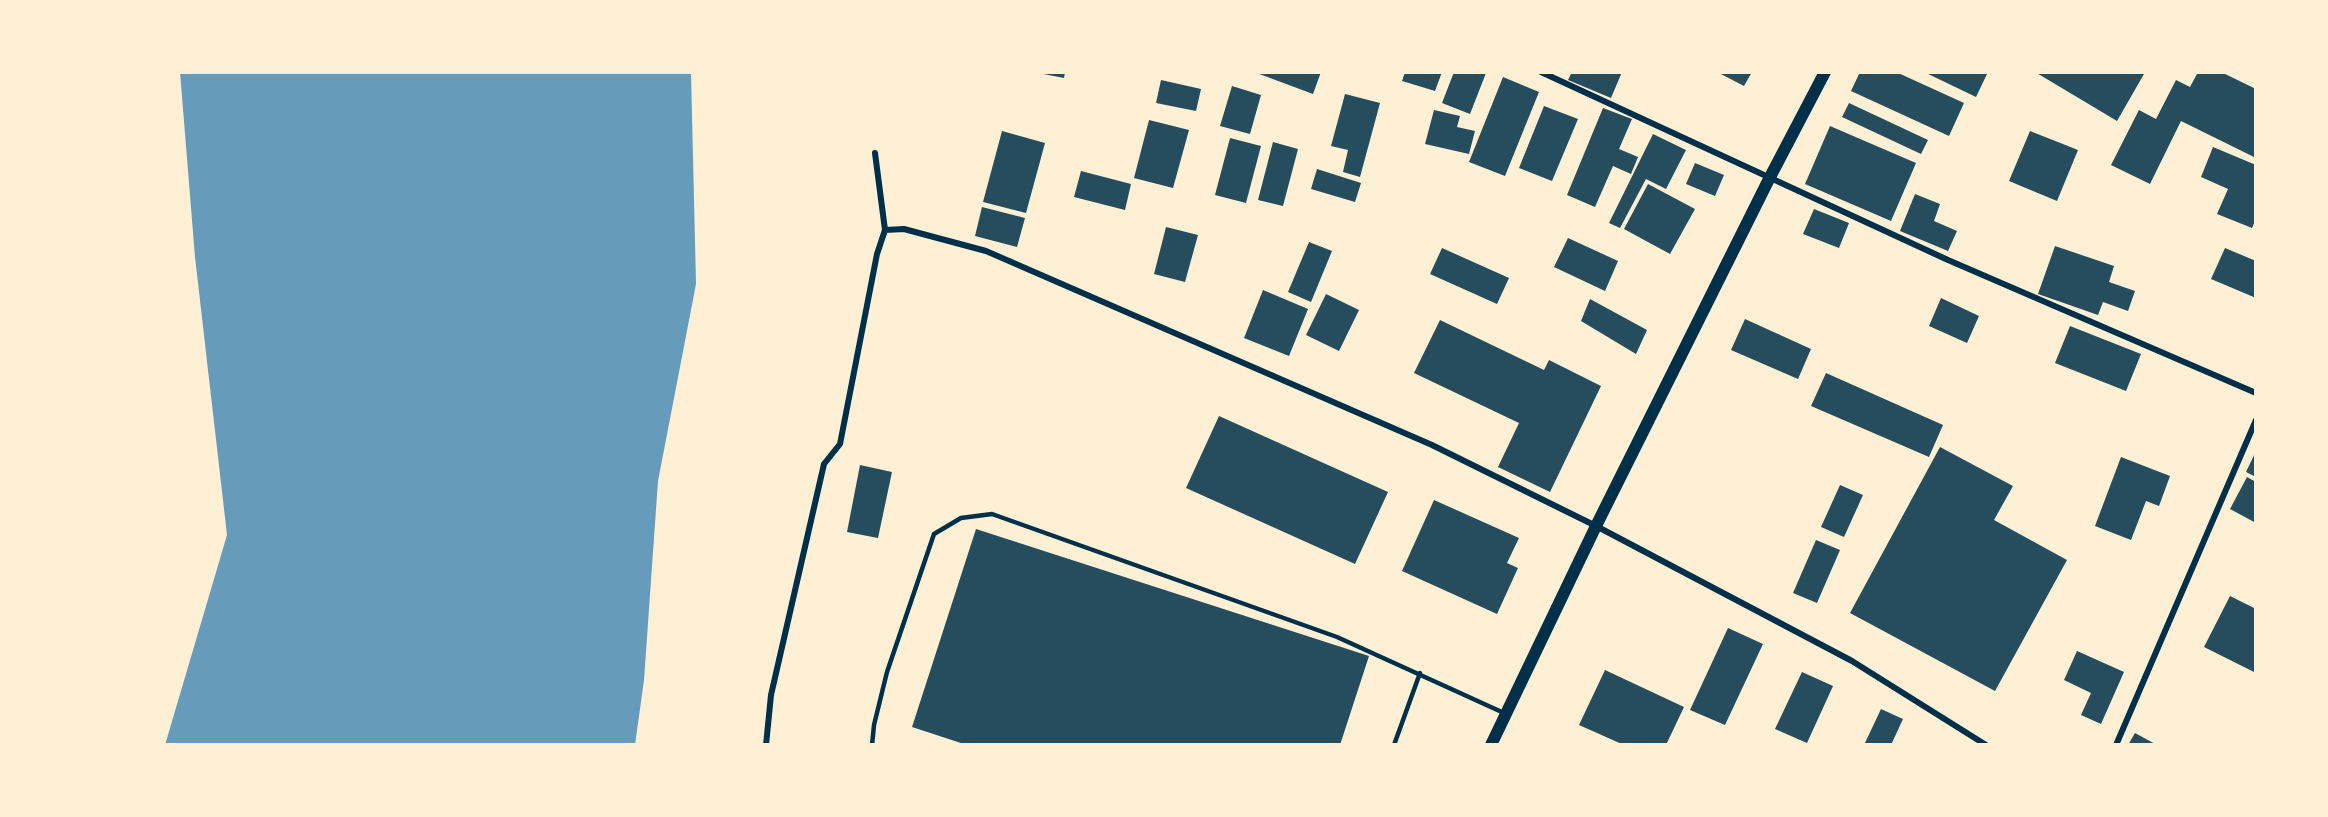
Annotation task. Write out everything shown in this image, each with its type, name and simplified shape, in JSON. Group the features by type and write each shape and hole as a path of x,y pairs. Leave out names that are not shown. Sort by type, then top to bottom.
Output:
{"main road":[{"path":"1491,745 1596,526 1769,179 1825,72"}],"street":[{"path":"1541,72 1769,179 2256,393"},
{"path":"766,743 771,695 824,464 840,444 877,254 885,230 875,153"},
{"path":"885,230 904,229 986,251 1432,445 1596,526 1852,661 1986,745"},
{"path":"2116,745 2256,420"}],"lane":[{"path":"872,745 874,725 887,672 934,534 961,518 992,514 1337,637 1507,714"},
{"path":"1394,745 1420,673"}],"water":[{"path":"180,72 691,72 696,284 658,481 644,680 635,745 165,745 227,535 195,257"}],"building":[{"path":"1033,72 1065,72 1064,78"},
{"path":"1254,72 1321,72 1313,94"},
{"path":"1405,72 1442,72 1435,91 1402,81"},
{"path":"1454,72 1486,73 1470,114 1442,103"},
{"path":"1572,72 1622,72 1611,98 1568,80"},
{"path":"1717,72 1752,72 1744,86"},
{"path":"1860,72 1896,72 1964,103 1949,136 1851,91"},
{"path":"1924,72 1988,72 1976,97"},
{"path":"2035,72 2141,72 2144,74 2117,121"},
{"path":"2198,72 2221,72 2256,89 2256,158 2181,121 2150,184 2111,165 2139,110 2156,119 2176,80 2190,87"},
{"path":"1503,77 1539,92 1505,176 1469,162"},
{"path":"1161,80 1201,89 1196,111 1156,103"},
{"path":"1232,86 1261,95 1250,134 1220,126"},
{"path":"1345,94 1380,103 1360,177 1343,172 1348,150 1331,146"},
{"path":"1849,103 1928,140 1921,154 1842,117"},
{"path":"1544,106 1578,119 1552,181 1519,168"},
{"path":"1603,108 1632,119 1619,149 1638,157 1631,174 1613,166 1595,207 1567,195"},
{"path":"1434,110 1460,116 1457,127 1475,131 1469,154 1425,144"},
{"path":"1149,120 1189,130 1173,188 1134,178"},
{"path":"1830,126 1916,163 1891,221 1805,184"},
{"path":"1002,131 1045,143 1026,213 983,202"},
{"path":"2030,131 2078,150 2057,201 2009,181"},
{"path":"1653,134 1686,150 1666,189 1646,179 1620,228 1609,223"},
{"path":"1230,138 1261,146 1246,203 1215,195"},
{"path":"1273,142 1298,149 1283,206 1258,200"},
{"path":"2213,147 2256,165 2256,219 2252,228 2217,214 2228,189 2201,177"},
{"path":"1695,163 1724,175 1715,196 1686,184"},
{"path":"1317,169 1361,183 1355,202 1311,189"},
{"path":"1081,171 1131,184 1125,210 1074,197"},
{"path":"1648,184 1695,209 1670,254 1624,229"},
{"path":"1915,194 1940,204 1934,221 1957,231 1948,251 1900,231"},
{"path":"982,207 1025,218 1017,247 975,236"},
{"path":"1814,209 1849,223 1839,248 1803,234"},
{"path":"1166,227 1198,235 1185,282 1154,274"},
{"path":"1568,238 1618,261 1605,291 1554,267"},
{"path":"1309,242 1332,251 1311,302 1288,292"},
{"path":"2055,246 2114,266 2109,282 2135,291 2128,311 2103,302 2098,315 2038,294"},
{"path":"1442,248 1509,278 1497,304 1430,274"},
{"path":"2225,248 2256,261 2256,298 2211,279"},
{"path":"1263,290 1308,309 1289,356 1244,338"},
{"path":"1326,294 1359,310 1339,351 1306,335"},
{"path":"1941,298 1979,316 1967,343 1929,326"},
{"path":"1590,299 1647,330 1636,354 1581,321"},
{"path":"1745,319 1811,349 1798,379 1731,350"},
{"path":"1440,320 1544,370 1549,360 1601,386 1550,492 1498,467 1519,423 1414,373"},
{"path":"2070,326 2141,354 2126,391 2055,363"},
{"path":"1826,373 1943,425 1929,457 1811,406"},
{"path":"1219,416 1388,492 1355,564 1186,488"},
{"path":"1940,447 2013,486 1994,520 2067,560 1995,691 1850,613"},
{"path":"2256,451 2256,477 2246,472"},
{"path":"2121,457 2170,476 2159,506 2146,501 2131,540 2095,526"},
{"path":"860,465 892,472 878,538 847,532"},
{"path":"2247,477 2256,482 2256,523 2230,509"},
{"path":"1840,485 1863,495 1844,537 1821,527"},
{"path":"1434,500 1519,538 1507,563 1518,568 1497,614 1402,571"},
{"path":"976,529 1369,656 1340,745 967,745 912,727"},
{"path":"1816,540 1840,550 1817,603 1793,593"},
{"path":"2230,596 2256,609 2256,673 2204,647"},
{"path":"1728,628 1763,644 1725,725 1690,710"},
{"path":"2077,651 2124,672 2101,724 2081,715 2091,693 2064,680"},
{"path":"1605,670 1684,707 1666,745 1624,745 1579,725"},
{"path":"1802,672 1833,686 1807,743 1775,729"},
{"path":"1881,709 1903,719 1891,745 1864,745"},
{"path":"2135,733 2157,745 2128,745"}]}
